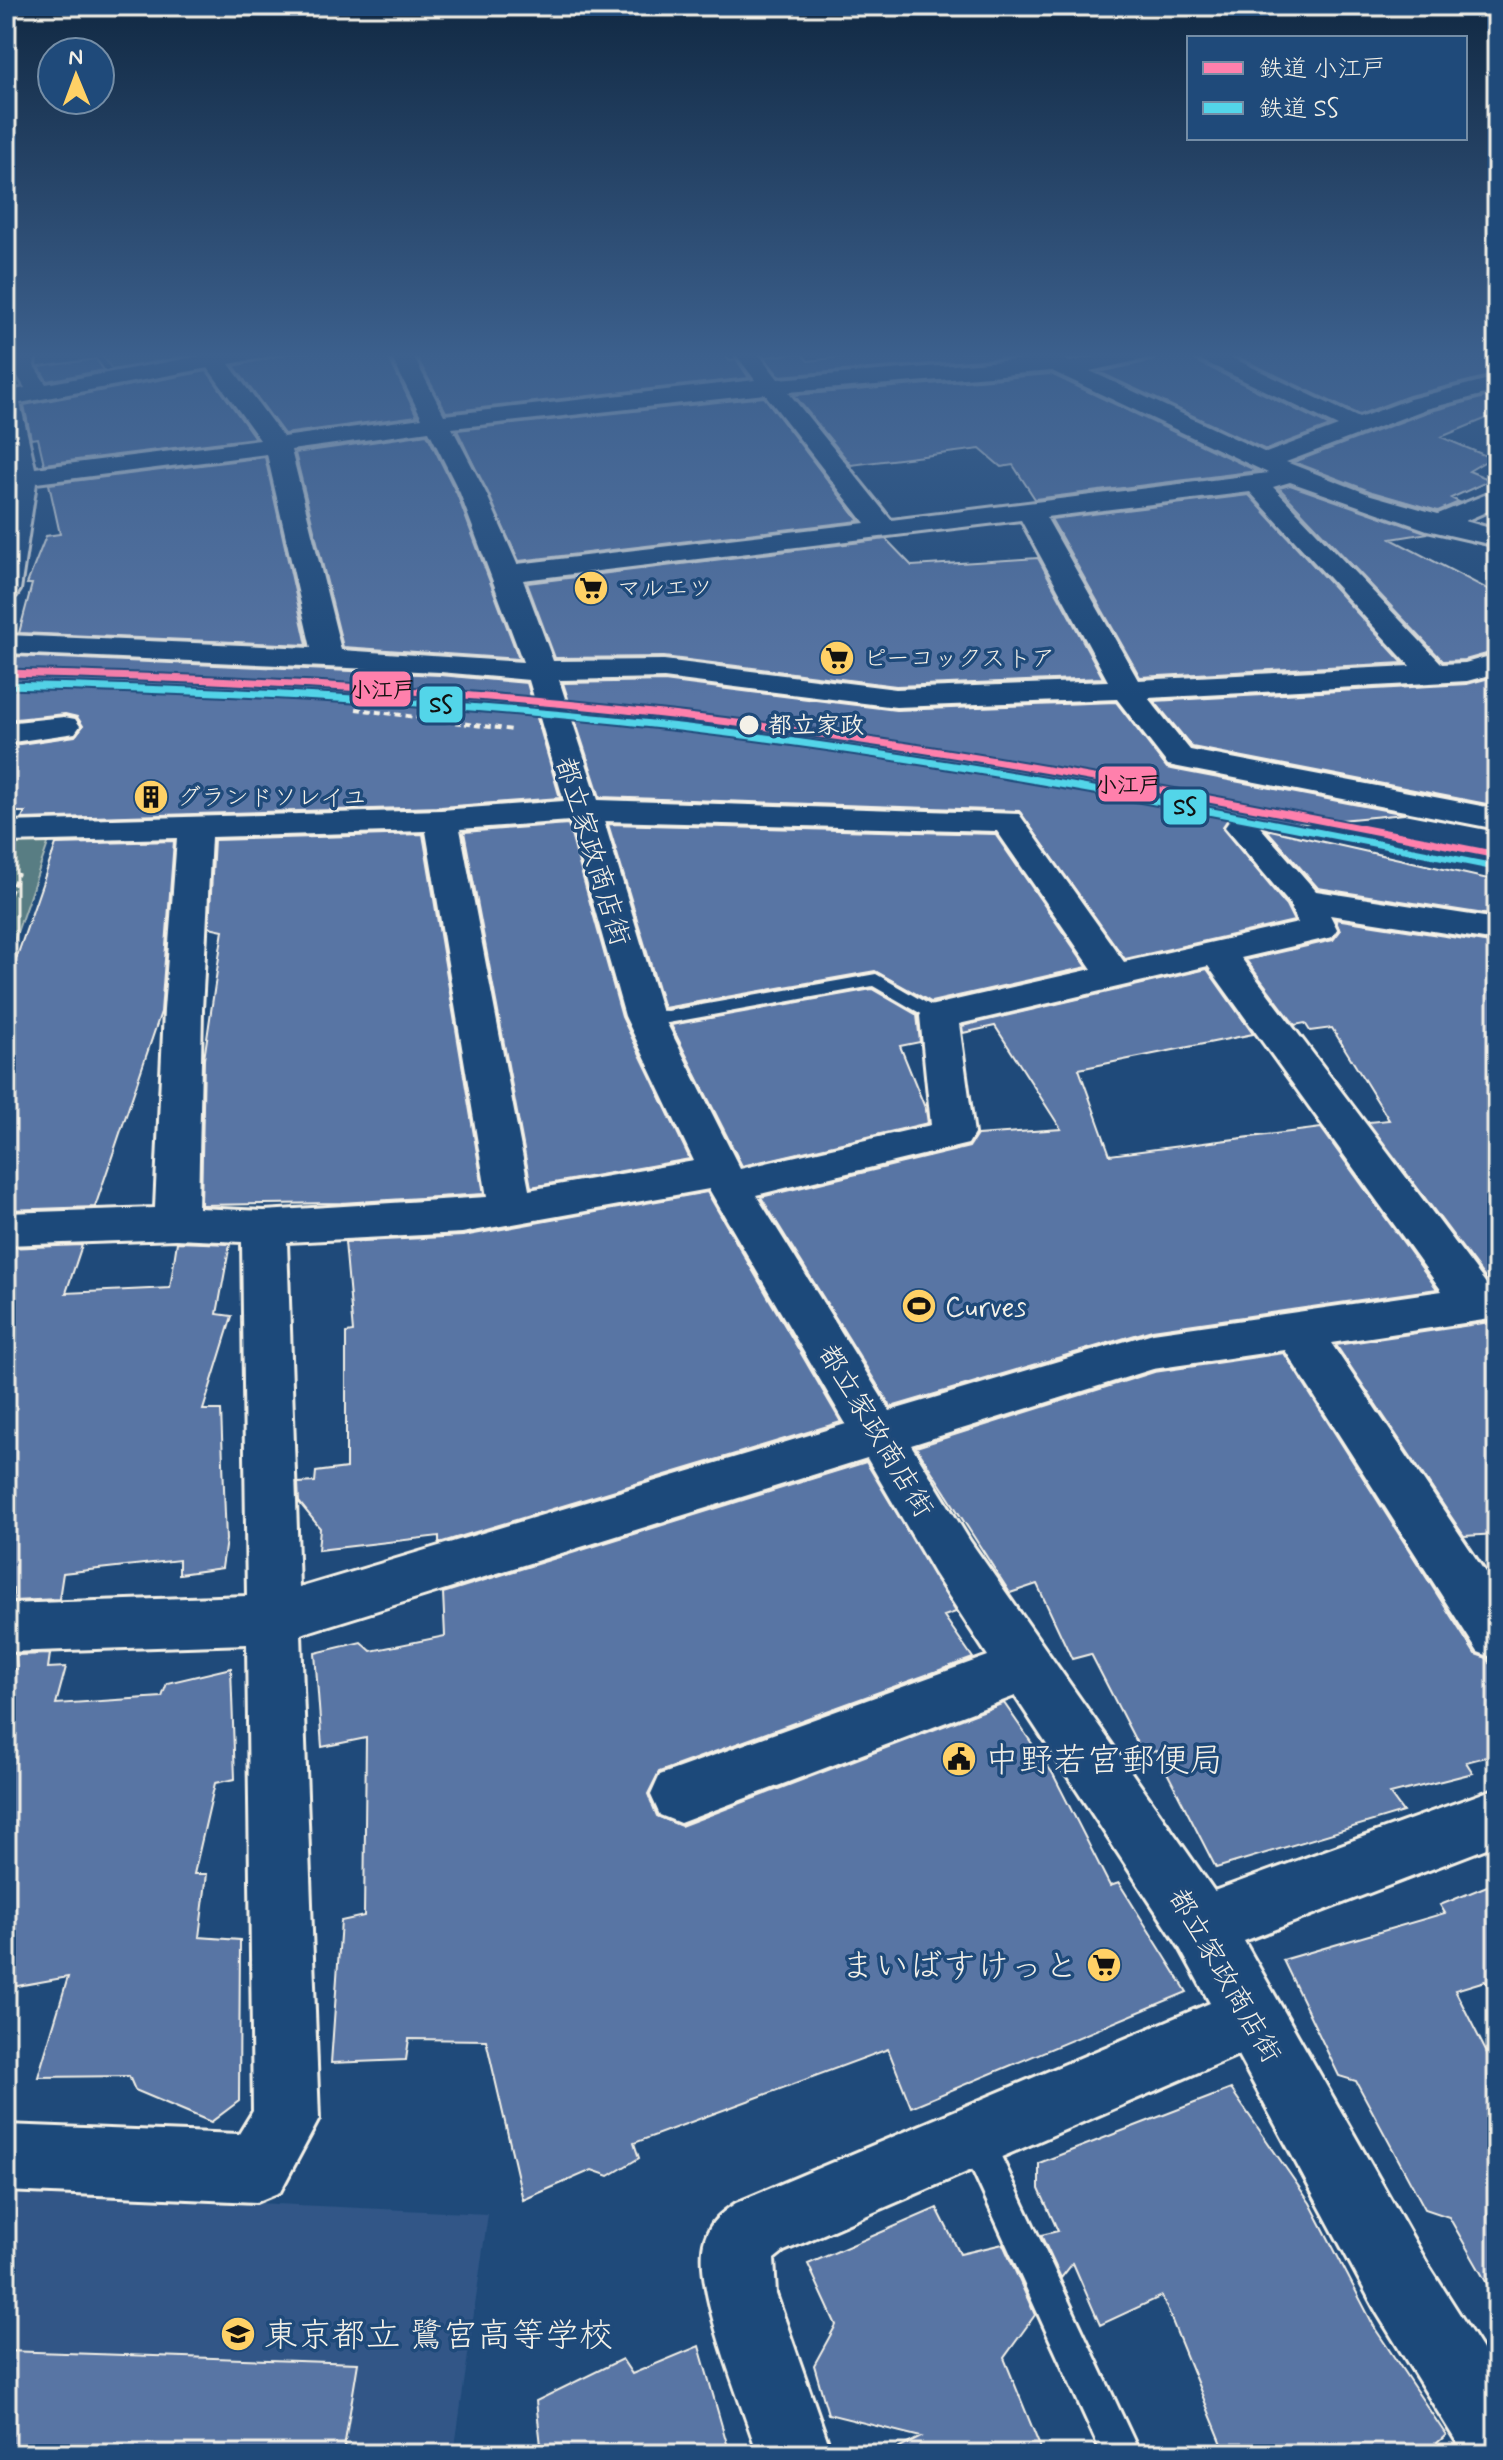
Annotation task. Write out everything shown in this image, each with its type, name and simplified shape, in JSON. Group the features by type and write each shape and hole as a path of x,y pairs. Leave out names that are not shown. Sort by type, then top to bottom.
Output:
{"street":[{"path":"6,590 15,478 110,467"},
{"path":"283,467 328,658"},
{"name":"都立家政商店街","path":"459,467 507,574 559,732 644,1016 725,1179 881,1434 952,1557 1202,1926 1402,2288 1497,2440"},
{"path":"835,467 884,529"},
{"path":"1250,467 1262,473 1434,674"},
{"path":"1262,473 1275,467"},
{"path":"507,574 1030,513 1262,473 1291,474 1436,524 1497,538"},
{"path":"1436,524 1497,498"},
{"path":"1030,513 1129,690 1179,758 1497,819"},
{"path":"6,644 539,669 664,669 896,698 1434,674 1467,672 1497,663"},
{"path":"6,733 64,726"},
{"path":"6,832 441,820 582,810 1007,821 1116,977"},
{"path":"441,820 511,1208"},
{"path":"176,1223 183,1010 195,826"},
{"path":"6,1229 176,1223 264,1227 462,1217 725,1179 953,1134 939,1016 1319,929 1305,900 1242,827"},
{"path":"1305,900 1497,930"},
{"path":"6,1628 274,1619 1153,1351 1486,1303 1219,954"},
{"path":"6,2158 256,2168 286,2119 264,1227"},
{"path":"1298,1331 1497,1635"},
{"path":"680,1795 1028,1666"},
{"path":"1202,1926 1497,1816"},
{"path":"795,2454 741,2294 738,2243 760,2227 1252,2017"}],"lane":[{"path":"644,1016 668,1017 876,980 939,1016"},
{"path":"973,2135 1121,2454"}],"path":[{"path":"356,709 518,731 559,732"}],"shaded area":[{"name":"東京都立 鷺宮高等学校","path":"6,2191 488,2214 454,2454 6,2454"}],"green space":[{"path":"50,838 6,964 6,865 16,839"}],"building":[{"path":"187,467 267,467 307,645 19,633 32,584 27,584 46,536 60,534 49,484"},
{"path":"298,467 443,467 457,494 519,659 343,647"},
{"path":"474,467 817,467 859,521 519,561"},
{"path":"1014,467 1248,467 1257,471 1035,499"},
{"path":"1306,467 1476,467 1469,471 1491,480 1451,498 1459,502 1438,511 1372,492"},
{"path":"1290,485 1428,533 1391,539 1497,594 1497,651 1465,660 1443,661 1279,488"},
{"path":"1249,495 1403,663 1140,677 1051,519"},
{"path":"886,539 912,566 1038,558 1103,678 896,686 664,657 555,658 527,583"},
{"path":"16,656 440,675 527,683 560,798 441,807 22,819 25,812 6,812 6,746 75,736 83,726 77,717 65,714 6,720 6,695 11,694"},
{"path":"1497,676 1497,806 1192,747 1154,701 1467,684"},
{"path":"664,681 896,710 1116,702 1167,768 1405,814 1264,827 1255,817 1243,814 1229,817 1223,829 1286,905 1294,921 1125,959 1019,811 600,797 563,683"},
{"path":"568,824 622,1017 690,1159 531,1187 464,832"},
{"path":"608,824 995,834 1087,967 931,1002 875,971 664,1008"},
{"path":"1266,829 1497,881 1497,916 1318,888"},
{"path":"423,834 484,1194 341,1203 201,1205 204,1059 223,930 209,927 214,840"},
{"path":"174,841 161,1012 95,1207 6,1210 6,988 56,844"},
{"path":"1335,919 1497,944 1497,1281 1488,1282 1368,1122 1389,1120 1332,1028 1310,1031 1305,1023 1295,1025 1246,960 1333,940 1340,931"},
{"path":"1207,969 1253,1034 1079,1069 1110,1155 1321,1128 1437,1289 1152,1330 891,1407 761,1197 969,1147 977,1135 1061,1129 995,1026 963,1033 962,1026"},
{"path":"872,989 917,1015 920,1042 900,1046 926,1110 928,1123 742,1166 671,1025"},
{"path":"707,1192 841,1422 439,1543 439,1536 318,1550 320,1528 299,1502 298,1483 315,1482 316,1472 346,1468 346,1333 353,1332 345,1242 463,1236"},
{"path":"177,1242 230,1244 217,1314 232,1316 203,1410 221,1410 226,1540 222,1568 179,1574 179,1560 63,1573 59,1599 13,1601 13,1588 6,1588 6,1248 82,1245 66,1293 170,1288"},
{"path":"1497,1321 1497,1534 1464,1536 1336,1345"},
{"path":"1284,1353 1475,1654 1487,1658 1497,1674 1497,1754 1466,1762 1473,1773 1390,1794 1403,1812 1216,1868 1156,1751 1143,1755 1091,1654 1072,1659 1037,1584 1010,1593 916,1447 1154,1372"},
{"path":"866,1462 956,1612 944,1616 973,1658 659,1772 648,1794 657,1816 681,1826 1004,1703 1053,1774 1110,1886 1119,1883 1187,1992 911,2107 888,2049 634,2143 639,2158 609,2176 592,2170 523,2200 486,2040 409,2039 406,2060 331,2063 341,1921 364,1916 366,1738 322,1747 315,1653 361,1642 371,1651 445,1636 443,1593"},
{"path":"50,1654 48,1668 66,1667 56,1704 162,1697 167,1683 231,1668 235,1779 215,1783 194,1874 207,1874 199,1937 240,1940 239,2101 211,2122 135,2090 129,2076 38,2077 68,1977 6,1988 6,1669 17,1669 16,1655"},
{"path":"1497,1882 1497,2001 1485,1981 1455,1990 1497,2073 1497,2301 1449,2217 1425,2209 1356,2081 1339,2076 1283,1960 1445,1913 1440,1905"},
{"path":"1231,2089 1310,2203 1376,2330 1446,2435 1425,2454 1226,2454 1162,2296 1100,2325 1073,2263 1061,2278 1041,2235 1058,2231 1039,2189 1039,2163"},
{"path":"937,2208 960,2254 1003,2244 1035,2315 1004,2358 1043,2454 888,2454 921,2437 828,2414 814,2365 836,2325 808,2264"},
{"path":"699,2346 730,2454 542,2454 536,2401 622,2359 632,2374"},
{"path":"6,2351 358,2363 343,2454 6,2454"}],"rail line":[{"name":"小江戸","path":"6,673 373,688 555,703 737,723 1023,766 1497,855"},
{"name":"SS","path":"6,685 189,690 463,706 736,734 1022,777 1495,867"}],"place":[{"name":"マルエツ","path":"591,588"},
{"name":"ピーコックストア","path":"837,658"},
{"name":"都立家政","path":"749,725"},
{"name":"グランドソレイユ","path":"151,797"},
{"name":"Curves","path":"919,1306"},
{"name":"中野若宮郵便局","path":"959,1759"},
{"name":"まいばすけっと","path":"1104,1965"},
{"name":"東京都立 鷺宮高等学校","path":"238,2334"}]}
